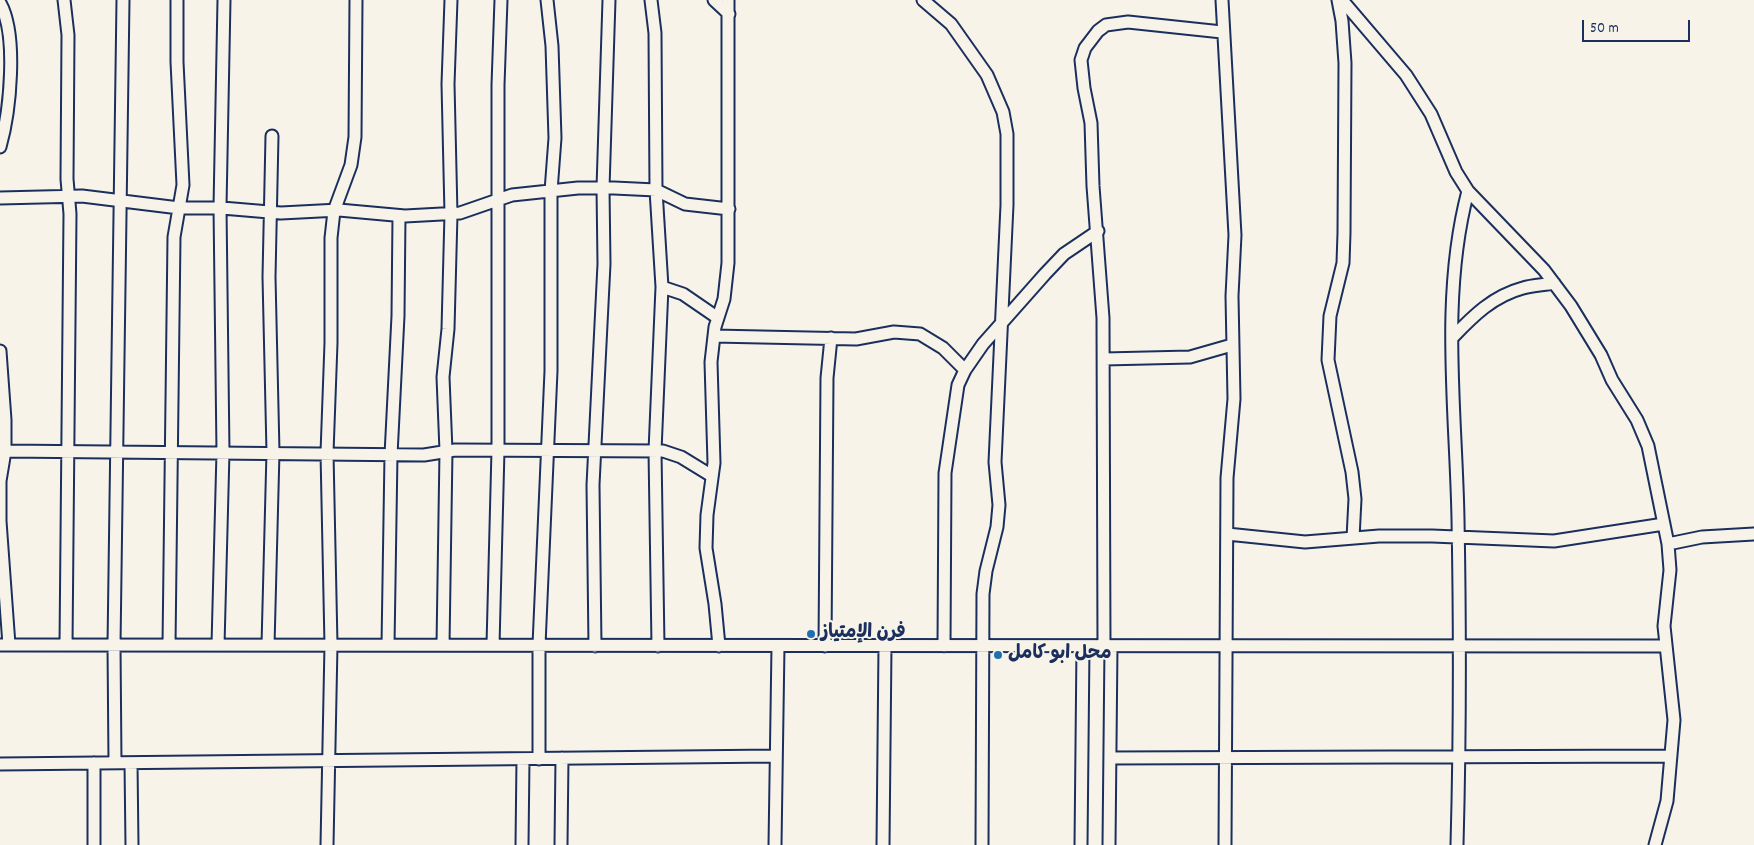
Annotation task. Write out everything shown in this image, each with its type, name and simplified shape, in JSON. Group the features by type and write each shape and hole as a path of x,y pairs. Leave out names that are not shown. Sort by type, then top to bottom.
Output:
{"street":[{"path":"64,0 68,35 69,196 66,645"},
{"path":"115,763 114,645 123,0"},
{"path":"169,645 174,237 183,185 177,62 177,0"},
{"path":"218,645 224,452 220,208 224,0"},
{"path":"327,845 330,645 327,453 331,343 331,238 334,211 351,165 355,137 356,0"},
{"path":"443,646 446,451 442,377 448,329 451,214 448,84 451,0"},
{"path":"493,645 498,450 498,85 501,0"},
{"path":"539,759 539,646 549,449 553,291 551,191 555,138 548,0"},
{"path":"595,646 593,485 604,264 603,188 609,0"},
{"path":"651,0 655,32 656,190 662,287 655,451 658,646"},
{"path":"714,0 728,14"},
{"path":"719,646 715,604 706,548 714,433 710,362 718,318 724,299 729,209 728,0"},
{"path":"923,0 951,24 987,75 1003,112 1007,134 1007,205 995,462 999,505 997,527 986,571 983,594 982,845"},
{"path":"1222,0 1222,32 1234,198 1232,345 1234,399 1227,478 1225,845"},
{"path":"1338,0 1342,21 1345,63 1344,233 1343,263 1330,316 1328,360 1339,420 1348,447 1352,472 1355,505 1353,538"},
{"path":"1342,0 1411,82 1431,114 1456,172 1468,191 1516,238 1554,283 1591,337 1618,390 1637,420 1648,446 1668,544 1670,570 1664,626 1674,720 1666,802 1655,845"},
{"path":"0,3 7,20 10,46 8,108 0,147"},
{"path":"1110,845 1104,359 1091,123 1081,60 1085,48 1098,31 1116,23 1128,22 1222,32"},
{"path":"268,645 273,452 270,277 272,136"},
{"path":"0,198 69,196 179,208 220,208 282,213 334,211 399,216 451,214 512,195 603,188 656,190 684,204 729,209"},
{"path":"1457,845 1460,757 1458,536 1453,337 1458,238 1468,191"},
{"path":"388,645 391,455 398,316 399,216"},
{"path":"944,646 945,472 958,385 965,370 983,344 1064,254 1098,231"},
{"path":"1453,337 1480,309 1501,296 1524,287 1554,283"},
{"path":"662,287 683,294 718,318"},
{"path":"714,336 856,339 894,332 920,334 943,348 965,370"},
{"path":"825,646 828,364 831,338"},
{"path":"1104,359 1190,357 1232,345"},
{"path":"0,351 5,420 5,451 0,481 5,645 1666,646"},
{"path":"5,451 117,453 273,452 391,455 424,455 446,451 549,449 655,451 680,457 712,476"},
{"path":"1227,534 1297,541 1379,536 1458,536 1554,541 1664,524"},
{"path":"1668,544 1702,537 1754,534"},
{"path":"775,845 778,646"},
{"path":"883,845 885,646"},
{"path":"1082,845 1083,646"},
{"path":"0,764 776,756"},
{"path":"1110,758 1671,756"},
{"path":"561,845 562,758"},
{"path":"522,845 523,759"},
{"path":"94,763 94,845"},
{"path":"131,763 132,845"}],"place":[{"name":"فرن الإمتياز","path":"811,634"},
{"name":"محل ابو كامل","path":"998,655"}]}
